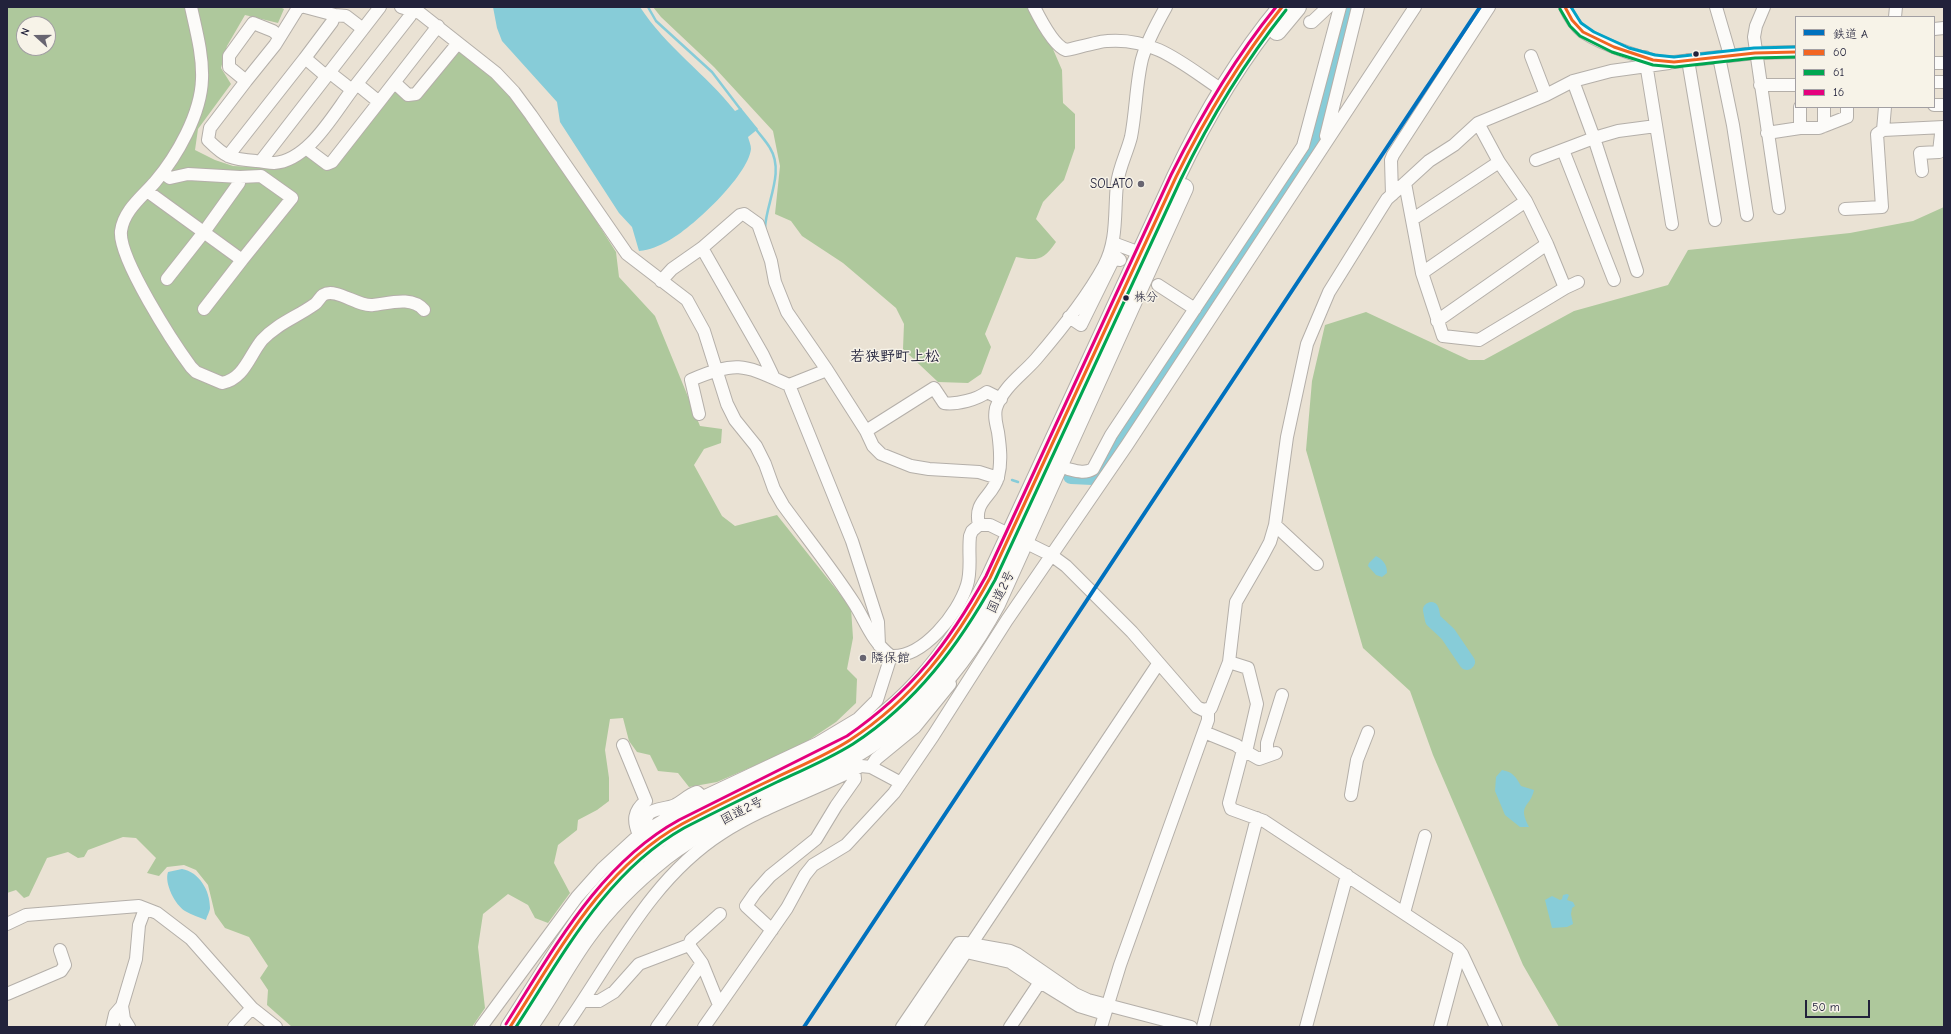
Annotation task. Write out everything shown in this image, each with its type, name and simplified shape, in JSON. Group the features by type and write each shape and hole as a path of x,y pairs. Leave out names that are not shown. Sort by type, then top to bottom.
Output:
{"highway":[{"name":"国道2号","path":"528,1027 586,938 612,904 645,873 687,841 728,817 833,766 886,735 930,696 960,663 972,646 993,609 1017,538 1140,253 1193,141 1222,90 1248,49 1282,7"},
{"name":"国道2号","path":"510,1027 558,950 588,907 623,868 656,840 718,805 822,756 862,733 894,708 917,686 934,666 972,613 1017,538 1208,138 1247,71 1266,44 1297,7"}],"street":[{"path":"191,7 201,58 201,94 197,109 178,150 163,173 133,206 125,218 121,232 122,244 154,310 178,349 196,372 222,383 236,378 263,340 288,318 316,304 324,295 332,293 366,306 408,301 420,305 424,310"},
{"path":"302,7 298,8 280,37 210,128 208,140 220,152 234,160 275,163 297,156 307,149 410,16 406,9"},
{"path":"305,7 335,15 346,16 363,29"},
{"path":"261,161 380,7"},
{"path":"1034,7 1057,45 1066,50 1083,45 1126,39 1161,50 1222,90"},
{"path":"979,525 978,510 998,478 1000,463 999,445 994,417 1001,399 1010,384 1034,361 1069,317 1104,265 1113,243 1117,184 1130,140 1142,59 1154,28 1166,7"},
{"path":"1326,138 1358,7"},
{"path":"704,1027 787,908 800,884 813,865 846,845 894,793 901,783 933,736 1006,620 1126,444 1326,138 1415,7"},
{"path":"1392,195 1391,160 1393,155 1489,7"},
{"path":"1565,7 1571,18 1582,31 1645,61"},
{"path":"1716,7 1747,215"},
{"path":"1764,7 1755,31 1755,52 1779,208"},
{"path":"1310,22 1333,8"},
{"path":"1068,469 1082,472 1089,472 1092,470 1112,435 1303,146 1333,8"},
{"path":"406,9 420,13 496,73 514,92 627,254 687,300 704,331 726,404 735,420 756,446 765,464 774,489 783,505 855,604 871,634 879,645 891,656 901,657 911,654 942,629 961,601 967,584 969,573 970,536 972,531 979,525 990,525 1051,556 1066,566 1100,599 1197,707 1202,710 1208,710"},
{"path":"228,156 305,58 332,22 335,15"},
{"path":"246,81 229,66 229,56 253,23 273,31 280,37"},
{"path":"307,149 327,164 332,162 438,26"},
{"path":"394,83 408,94 416,94 458,43"},
{"path":"1101,1027 1204,732 1208,720 1208,710 1215,702 1229,662 1236,602 1270,542 1274,525 1287,437 1307,344 1329,292 1376,216 1392,195 1405,183 1429,162 1454,145 1478,123 1546,95 1573,81 1645,61 1669,63 1755,52 1795,52"},
{"path":"1531,56 1546,95"},
{"path":"305,58 328,74 379,102"},
{"path":"1688,60 1715,220"},
{"path":"1645,61 1672,224"},
{"path":"1573,81 1594,138 1636,271"},
{"path":"1760,85 1795,85"},
{"path":"1800,108 1800,128"},
{"path":"1824,108 1824,126"},
{"path":"1768,133 1824,126 1847,117 1847,108"},
{"path":"1883,130 1885,108"},
{"path":"1478,123 1499,162 1526,201 1547,244 1565,288"},
{"path":"1536,160 1594,138 1618,131 1656,126"},
{"path":"1308,128 1326,138"},
{"path":"1845,209 1882,207 1877,134 1883,130 1944,128 1941,134 1939,152 1920,153 1922,171"},
{"path":"1563,150 1614,280"},
{"path":"1413,219 1499,162"},
{"path":"163,173 170,178 188,174 262,176 292,198 204,309"},
{"path":"167,279 204,232 239,183 240,176"},
{"path":"1405,183 1422,273 1443,336 1479,340 1565,288 1578,282"},
{"path":"147,191 242,260"},
{"path":"1422,273 1526,201"},
{"path":"661,280 672,268 702,248 740,215 744,214 758,224 787,312 868,430 873,446 881,454 911,466 929,469 979,472 998,478"},
{"path":"1113,243 1140,253"},
{"path":"1437,321 1547,244"},
{"path":"702,248 766,361 774,378"},
{"path":"1069,317 1081,325 1116,256 1120,260"},
{"path":"1158,285 1195,309"},
{"path":"700,414 691,380 716,369 737,366 747,367 789,385 852,541 878,622 879,645"},
{"path":"789,385 827,370"},
{"path":"868,430 934,388 944,403 965,401 987,392 1001,399"},
{"path":"1112,435 1126,444"},
{"path":"1274,525 1316,564"},
{"path":"481,1027 577,897 602,869 643,832 703,797 818,743 858,719 877,700 891,656"},
{"path":"1229,662 1248,668 1256,693 1257,704 1229,806 1234,811 1257,818 1347,875 1460,952 1496,1027"},
{"path":"871,767 876,760 915,727 939,699 951,682 960,663"},
{"path":"916,1027 1158,664"},
{"path":"1204,732 1236,745 1259,759 1272,754 1267,743 1282,695"},
{"path":"1351,795 1357,760 1368,732"},
{"path":"623,745 646,801 639,806 635,814 634,822 643,832"},
{"path":"565,1027 645,906 680,860 741,822 861,766 871,767 901,783"},
{"path":"772,930 746,906 770,876 816,839 836,806 855,779 854,770"},
{"path":"1203,1027 1257,818"},
{"path":"1404,913 1425,836"},
{"path":"1306,1027 1347,875"},
{"path":"7,924 26,915 132,905 145,909 157,914 191,939 252,1008 276,1027"},
{"path":"112,1027 115,1014 122,1006 136,958 138,925 145,909"},
{"path":"583,1001 599,1001 614,992 639,964 689,945 691,940 720,914"},
{"path":"902,1027 959,943 1010,962 1079,1006 1190,1027"},
{"path":"689,945 702,963 719,1005"},
{"path":"969,948 1010,951 1017,954 1075,994 1106,1010"},
{"path":"7,994 61,970 65,964 60,950"},
{"path":"1440,1027 1460,952"},
{"path":"657,1027 702,963"},
{"path":"1010,1027 1040,982"},
{"path":"122,1006 124,1019 129,1027"},
{"path":"234,1027 252,1008"}],"green space":[{"path":"7,7 280,7 284,9 278,23 245,15 227,46 221,68 231,84 198,129 195,150 215,160 233,166 274,168 307,155 324,170 331,168 394,90 408,99 456,53 467,52 512,95 558,161 616,252 619,277 655,316 700,426 722,429 721,443 704,449 694,465 722,516 735,526 777,515 851,608 853,638 847,669 857,679 856,703 836,722 800,746 717,782 689,787 678,773 658,771 650,755 637,752 629,741 623,718 610,719 605,750 609,778 609,801 597,810 578,820 577,830 558,845 554,863 570,893 548,923 535,918 528,905 508,894 483,914 478,947 485,1008 472,1027 292,1027 267,1005 268,990 260,978 268,966 249,937 225,928 215,914 208,885 196,870 184,865 167,867 159,876 147,873 156,858 136,838 123,837 88,850 84,857 78,858 68,852 47,858 29,896 24,898 16,890 7,893"},
{"path":"653,7 1040,7 1040,19 1062,70 1063,103 1075,114 1075,148 1064,180 1043,202 1036,219 1056,242 1047,253 1039,258 1029,259 1016,257 985,334 991,347 981,374 968,383 938,382 903,349 904,324 896,308 843,263 802,236 791,221 775,214 780,166 773,131 714,67 661,17"},
{"path":"1944,207 1944,1027 1559,1027 1523,965 1433,755 1410,691 1363,648 1306,450 1312,381 1325,325 1366,312 1469,360 1484,360 1574,311 1668,285 1688,250 1850,233 1913,221"}],"water":[{"path":"493,7 640,7 650,21 674,48 712,85 735,111 741,108 758,129 748,137 751,149 748,160 740,173 704,214 678,235 661,245 651,249 639,251 632,227 619,213 560,122 557,102 502,41 497,28"},
{"path":"1376,556 1383,561 1386,567 1387,573 1382,577 1376,575 1368,566"},
{"path":"1502,770 1514,775 1521,786 1534,790 1524,810 1529,827 1520,827 1505,815 1495,791 1496,777"},
{"path":"182,869 194,874 206,889 210,911 206,920 181,908 171,893 167,877 168,872"},
{"path":"1563,895 1569,895 1567,900 1573,902 1575,906 1572,908 1571,914 1573,924 1567,927 1552,928 1545,900 1552,896 1560,900 1562,899"}],"waterway":[{"path":"648,7 656,21 712,72 741,110"},
{"path":"1071,476 1093,477 1316,139 1348,7"},
{"path":"755,128 770,148 776,167 774,188 766,218 765,228"},
{"path":"1012,480 1018,482"},
{"path":"1431,610 1433,620 1448,634 1467,662"}],"rail line":[{"name":"A","path":"804,1027 1480,7"}],"transit line":[{"name":"16","path":"506,1024 580,910 625,860 651,838 679,820 847,736 891,702 927,665 972,601 986,576 1182,153 1206,109 1232,67 1276,7"},
{"name":"60","path":"510,1027 564,942 584,914 605,888 628,864 654,842 682,824 823,755 850,740 873,724 913,688 947,647 977,602 990,578 1187,154 1224,89 1252,47 1282,7"},
{"name":"60","path":"1565,7 1572,20 1583,32 1614,47 1653,60 1674,62 1755,53 1795,52"},
{"path":"1571,7 1581,23 1594,32 1629,48 1655,55 1674,57 1754,48 1795,47"},
{"name":"61","path":"1560,9 1570,26 1580,36 1612,52 1653,65 1675,67 1755,58 1795,57"},
{"name":"61","path":"516,1027 588,917 609,891 631,868 656,846 684,828 853,744 876,728 897,710 916,691 951,650 995,580 1192,157 1216,113 1242,71 1286,10"}],"place":[{"name":"SOLATO","path":"1141,184"},
{"name":"株分","path":"1126,298"},
{"name":"隣保館","path":"863,658"}],"district":[{"name":"若狭野町上松","path":"895,357"}]}
